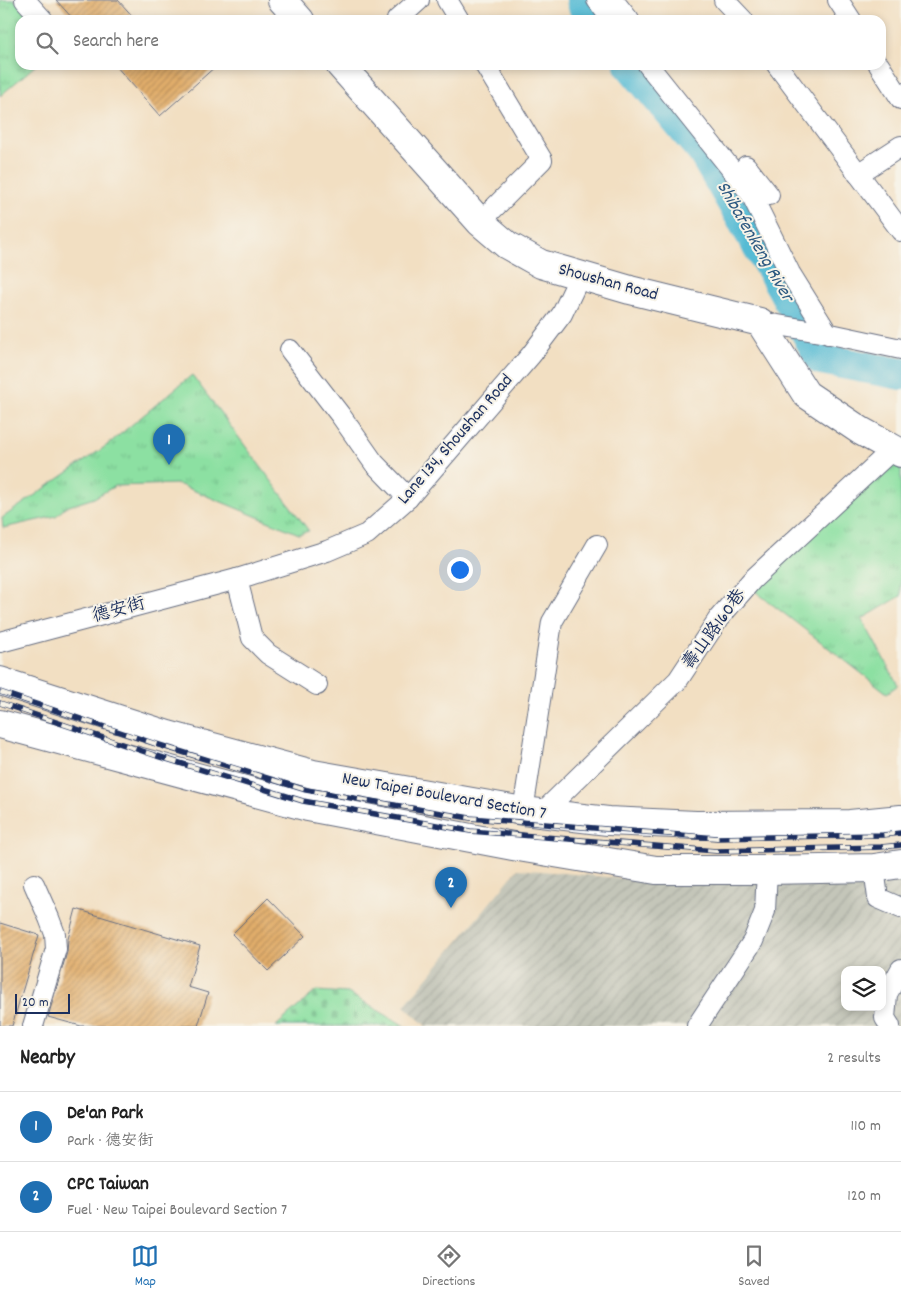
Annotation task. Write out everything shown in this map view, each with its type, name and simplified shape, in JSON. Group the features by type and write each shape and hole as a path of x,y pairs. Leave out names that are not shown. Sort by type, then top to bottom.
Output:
{"main road":[{"path":"282,0 296,15"},
{"name":"Shoushan Road","path":"347,70 480,222 507,244 541,264 580,276 766,323"},
{"path":"766,323 806,394 861,431 897,451"},
{"name":"New Taipei Boulevard Section 7","path":"0,681 168,735 313,774 532,813 608,821 696,825 850,824 901,819"},
{"name":"New Taipei Boulevard Section 7","path":"0,724 308,807 503,844 656,870 874,868 901,864"}],"street":[{"path":"25,0 38,15"},
{"path":"403,15 419,0"},
{"path":"447,0 456,15"},
{"path":"597,0 608,15"},
{"path":"613,0 625,15"},
{"path":"724,0 738,15"},
{"path":"838,0 847,15"},
{"path":"480,222 542,160 488,70"},
{"path":"652,70 751,194 790,273 827,333"},
{"path":"669,70 769,195"},
{"path":"781,70 901,231"},
{"path":"882,70 901,99"},
{"path":"858,174 901,146"},
{"name":"Lane 134, Shoushan Road","path":"237,579 327,551 367,534 408,498 531,354 562,314 580,276"},
{"path":"766,323 827,333 901,349"},
{"path":"290,350 341,416 374,463 408,498"},
{"name":"壽山路160巷","path":"532,813 678,680 719,618 752,580 897,451"},
{"path":"532,813 552,622 597,545"},
{"path":"237,579 252,638 268,654 317,685"},
{"name":"德安街","path":"0,642 237,579"},
{"path":"874,868 878,898 901,908"},
{"path":"697,1026 753,941 765,911 767,870"},
{"path":"33,1026 56,949 55,934 34,884"},
{"path":"890,1026 885,1018 887,994 901,969"}],"shaded area":[{"path":"518,869 674,883 901,881 901,1026 426,1026 404,1006"}],"green space":[{"path":"0,0 15,0 28,15 15,15 15,70 30,70 0,96"},
{"path":"192,375 309,531 299,534 178,484 115,486 94,498 66,507 56,516 3,528 2,518 106,446"},
{"path":"892,460 901,465 901,596 862,619 898,685 887,693 751,588"},
{"path":"316,991 348,993 405,1026 276,1026"}],"building":[{"path":"56,0 118,0 132,15 70,15"},
{"path":"119,70 211,70 160,116"},
{"path":"268,898 305,936 268,971 232,934"},
{"path":"76,909 200,946 188,987 208,993 198,1026 81,1026 48,1017 67,952 68,939"},
{"path":"0,923 39,935 12,1026 0,1026"}],"waterway":[{"name":"Shibafenkeng River","path":"582,0 589,15"},
{"name":"Shibafenkeng River","path":"634,70 703,152 783,289 821,359 901,374"}],"railway":[{"path":"0,692 156,744 306,790 470,818 717,838 883,835 901,833"},
{"path":"0,703 157,756 303,801 470,831 716,851 901,845"}],"place":[{"name":"De'an Park","path":"169,465"},
{"name":"CPC Taiwan","path":"451,908"}]}
